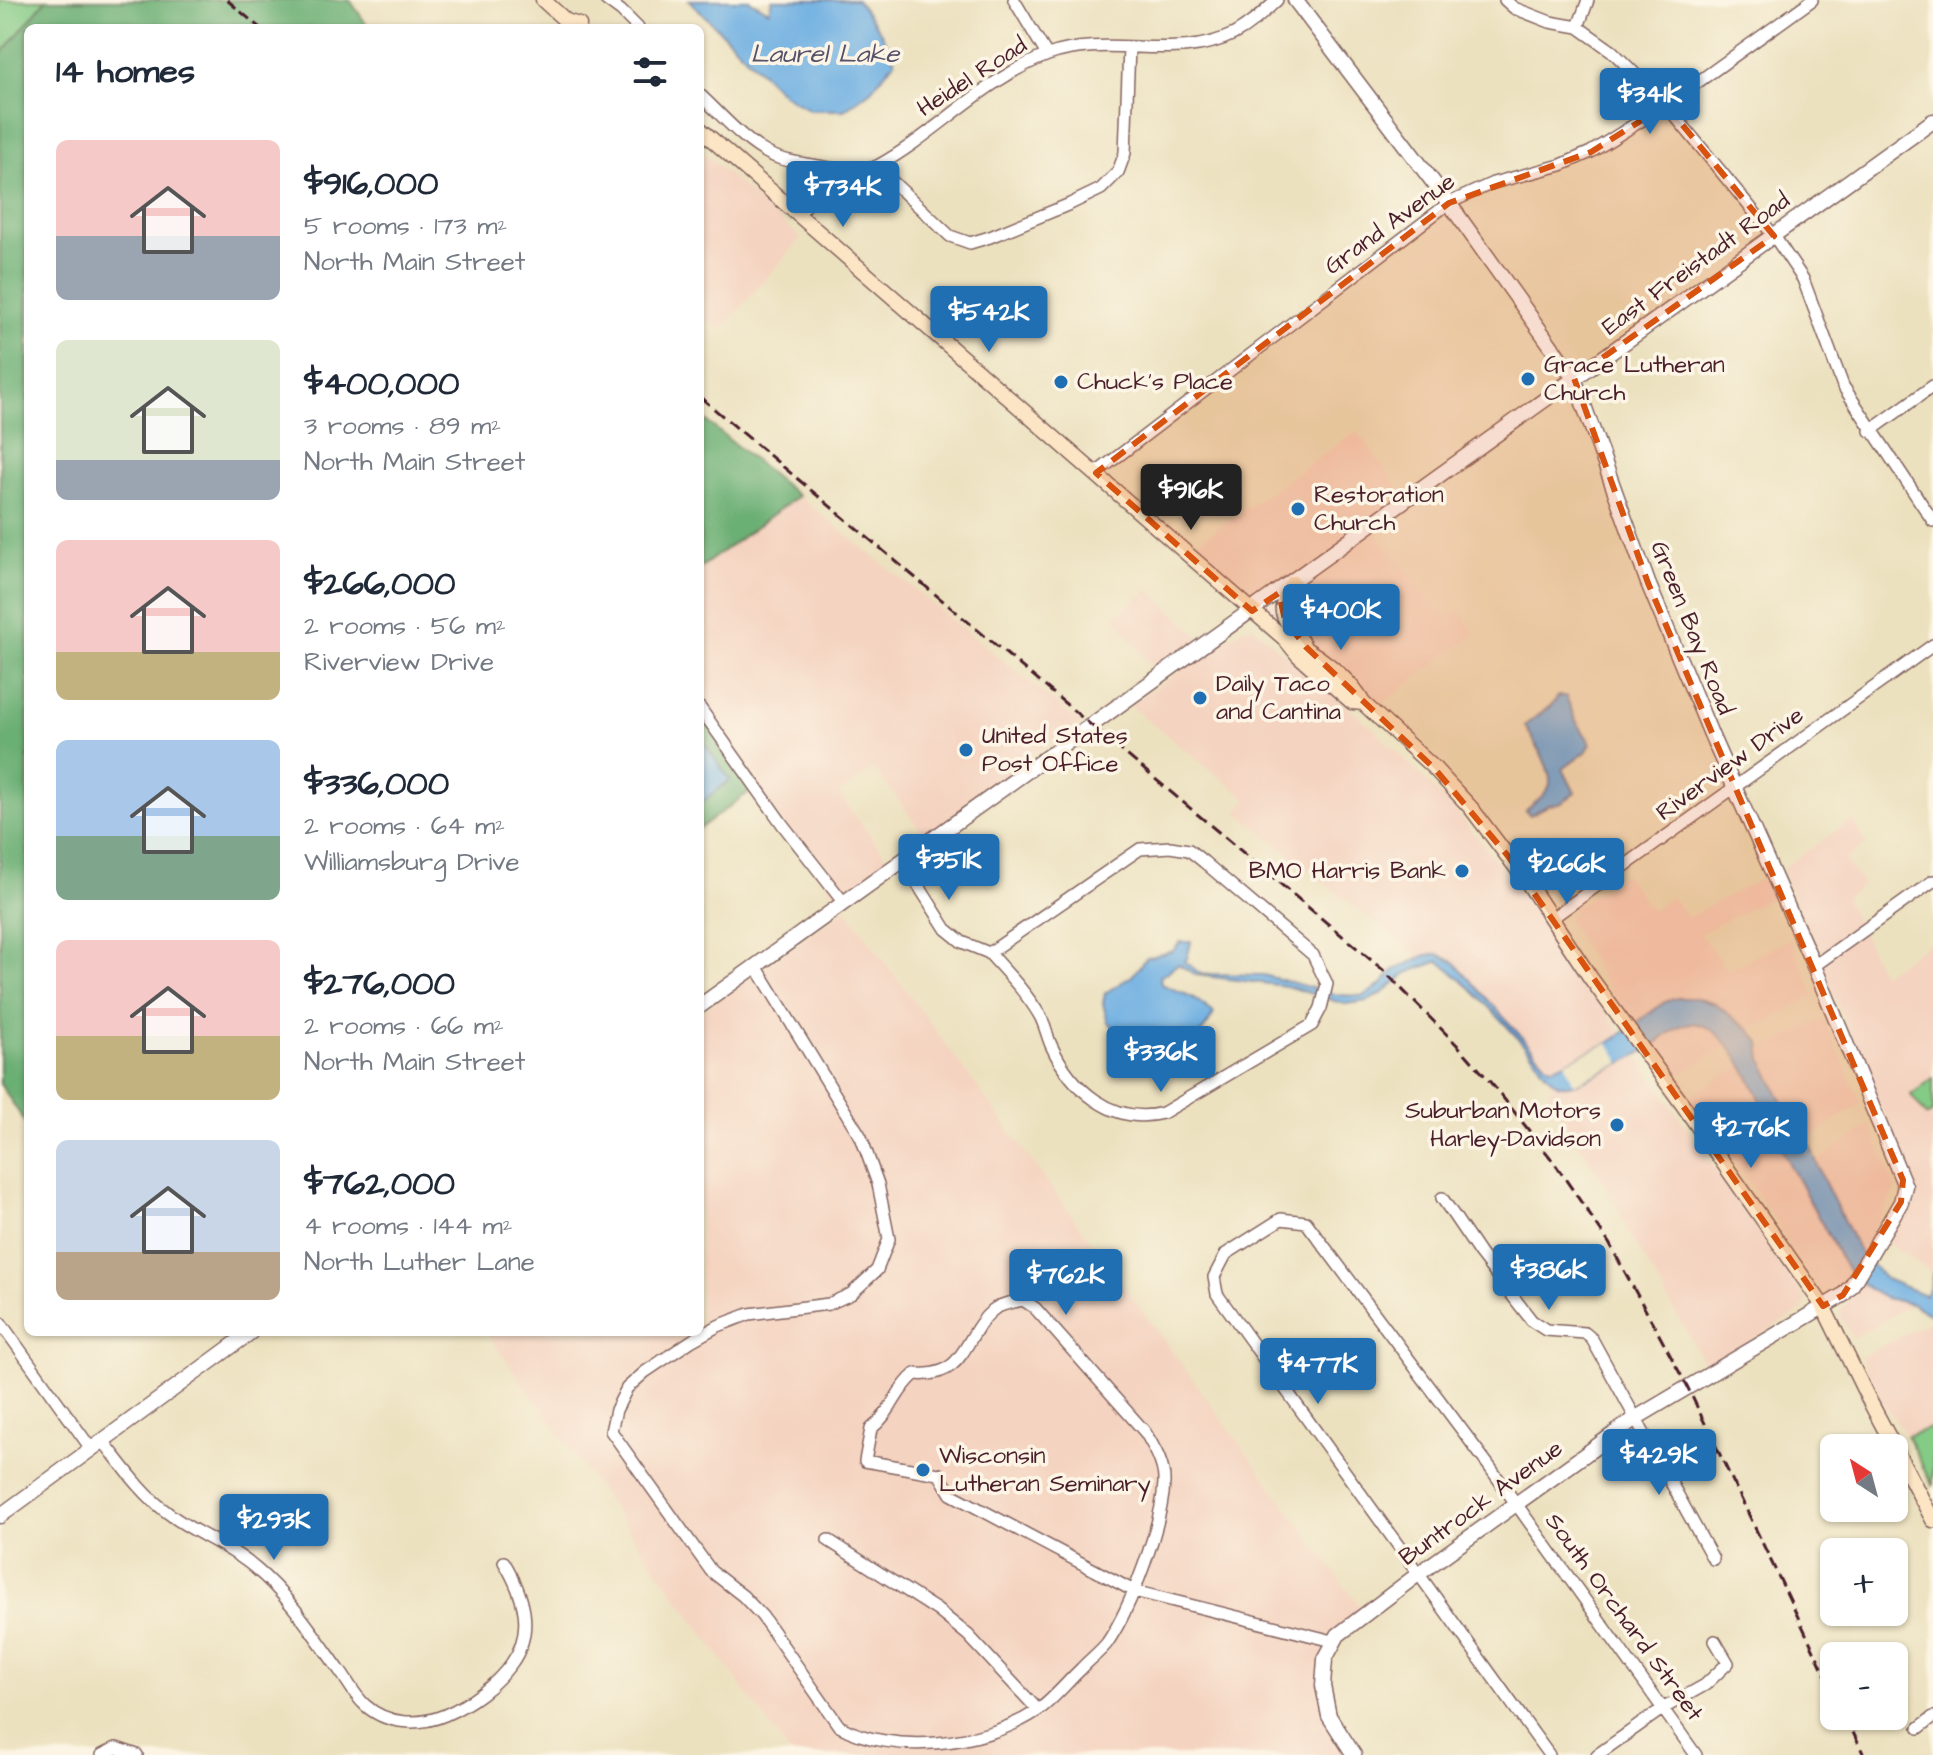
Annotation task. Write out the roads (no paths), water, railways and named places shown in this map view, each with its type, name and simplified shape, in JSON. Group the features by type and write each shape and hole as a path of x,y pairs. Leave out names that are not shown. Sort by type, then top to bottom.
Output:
{"main road":[{"path":"543,0 566,21 575,24"},
{"path":"557,0 579,24"},
{"path":"704,132 1285,639 1298,655 1352,702 1363,703"},
{"path":"1293,583 1282,601 1283,616 1306,647 1357,691 1363,703 1435,769 1471,808 1552,918 1823,1306 1933,1520"},
{"path":"1285,639 1306,647"}],"street":[{"path":"606,0 634,24"},
{"path":"1014,0 1047,55"},
{"name":"Heidel Road","path":"798,214 826,186 850,173 877,167 989,88 1047,55 1100,45 1175,48 1215,41 1253,22 1277,0"},
{"name":"Green Bay Road","path":"1295,0 1449,203 1574,378 1648,583 1814,966 1905,1186 1901,1202 1856,1278 1843,1295 1823,1306"},
{"path":"1505,0 1514,8 1550,22 1578,27 1612,51 1666,105 1774,236 1803,279 1843,386 1870,431 1933,521"},
{"path":"1578,27 1588,0"},
{"name":"Grand Avenue","path":"1096,473 1449,203 1493,183 1561,165 1591,152 1666,105 1812,0"},
{"path":"877,167 950,236 970,243 1070,204 1101,189 1118,172 1125,153 1129,47"},
{"path":"704,99 745,137 772,156 834,167 850,173"},
{"name":"East Freistadt Road","path":"704,1003 1933,121"},
{"path":"1870,431 1933,386"},
{"name":"Riverview Drive","path":"1552,918 1933,645"},
{"path":"704,714 783,825 844,903"},
{"path":"903,861 946,929 962,942 989,953 1029,999 1062,1065 1101,1104 1122,1115 1148,1117 1163,1113 1312,1025 1324,995 1323,972 1313,955 1189,850 1170,847 1140,849 989,953"},
{"path":"1814,966 1933,881"},
{"path":"704,1335 739,1318 780,1309 829,1304 851,1294 877,1270 889,1239 878,1184 861,1137 756,966"},
{"path":"1442,1198 1480,1254 1532,1321 1546,1330 1585,1333 1592,1339 1713,1559"},
{"name":"South Orchard Street","path":"1549,1755 1217,1294 1214,1277 1226,1254 1281,1219 1306,1222 1696,1755"},
{"path":"701,1336 645,1372 627,1388 616,1410 611,1431 711,1571 743,1596 762,1616 821,1704 854,1741 895,1753 932,1751 979,1740 1038,1710 1106,1644 1134,1591 1151,1544 1164,1482 1156,1451 1145,1432 1035,1308 1023,1300 994,1309 953,1365 928,1375 915,1374 905,1382 886,1417 871,1429 865,1461 939,1474 951,1494 1134,1591 1333,1641 1323,1672 1325,1700 1329,1716 1354,1755"},
{"name":"Buntrock Avenue","path":"1333,1641 1349,1625 1636,1418 1823,1306"},
{"path":"0,1322 98,1445 169,1514 222,1545 260,1573 294,1609 365,1704 391,1719 411,1723 434,1720 461,1708 493,1683 516,1657 524,1636 525,1620 518,1586 504,1562"},
{"path":"0,1516 246,1336"},
{"path":"828,1540 937,1610 968,1635 1038,1710"},
{"path":"1597,1755 1662,1709 1705,1685 1728,1663 1715,1641"},
{"path":"1919,1728 1933,1717"},
{"path":"102,1755 116,1748 137,1755"}],"water":[{"name":"Laurel Lake","path":"689,0 749,0 769,11 772,0 857,0 881,33 895,61 871,90 844,110 810,110 783,94"},
{"path":"1558,696 1566,696 1575,719 1591,744 1586,752 1563,769 1575,793 1560,804 1549,805 1530,815 1525,811 1545,794 1550,781 1542,756 1525,726 1552,705"},
{"path":"704,743 730,780 704,800"},
{"path":"1180,942 1191,942 1184,961 1201,974 1263,975 1339,995 1364,996 1382,984 1394,970 1426,955 1438,954 1454,962 1548,1066 1554,1067 1609,1043 1665,1002 1695,998 1715,1004 1750,1030 1760,1042 1762,1059 1792,1122 1810,1145 1858,1250 1885,1279 1925,1295 1930,1288 1933,1272 1933,1316 1912,1304 1885,1298 1869,1289 1846,1268 1771,1130 1773,1128 1750,1079 1726,1043 1713,1031 1698,1024 1683,1025 1620,1064 1576,1083 1558,1084 1488,1006 1439,961 1407,973 1368,1001 1345,1004 1286,986 1196,975 1178,964 1160,977 1161,984 1192,997 1214,1013 1192,1040 1179,1046 1152,1045 1108,1023 1103,1004 1105,993 1132,976 1146,958 1173,951"}],"railway":[{"path":"227,0 255,24"},
{"path":"704,400 1383,970 1464,1052 1553,1161 1609,1243 1687,1386 1820,1663"},
{"path":"1852,1730 1864,1755"}],"place":[{"name":"Grace Lutheran Church","path":"1528,379"},
{"name":"Chuck's Place","path":"1061,382"},
{"name":"Restoration Church","path":"1298,509"},
{"name":"Daily Taco and Cantina","path":"1200,698"},
{"name":"United States Post Office","path":"966,750"},
{"name":"BMO Harris Bank","path":"1462,871"},
{"name":"Suburban Motors Harley-Davidson","path":"1617,1125"},
{"name":"Wisconsin Lutheran Seminary","path":"923,1470"}]}
